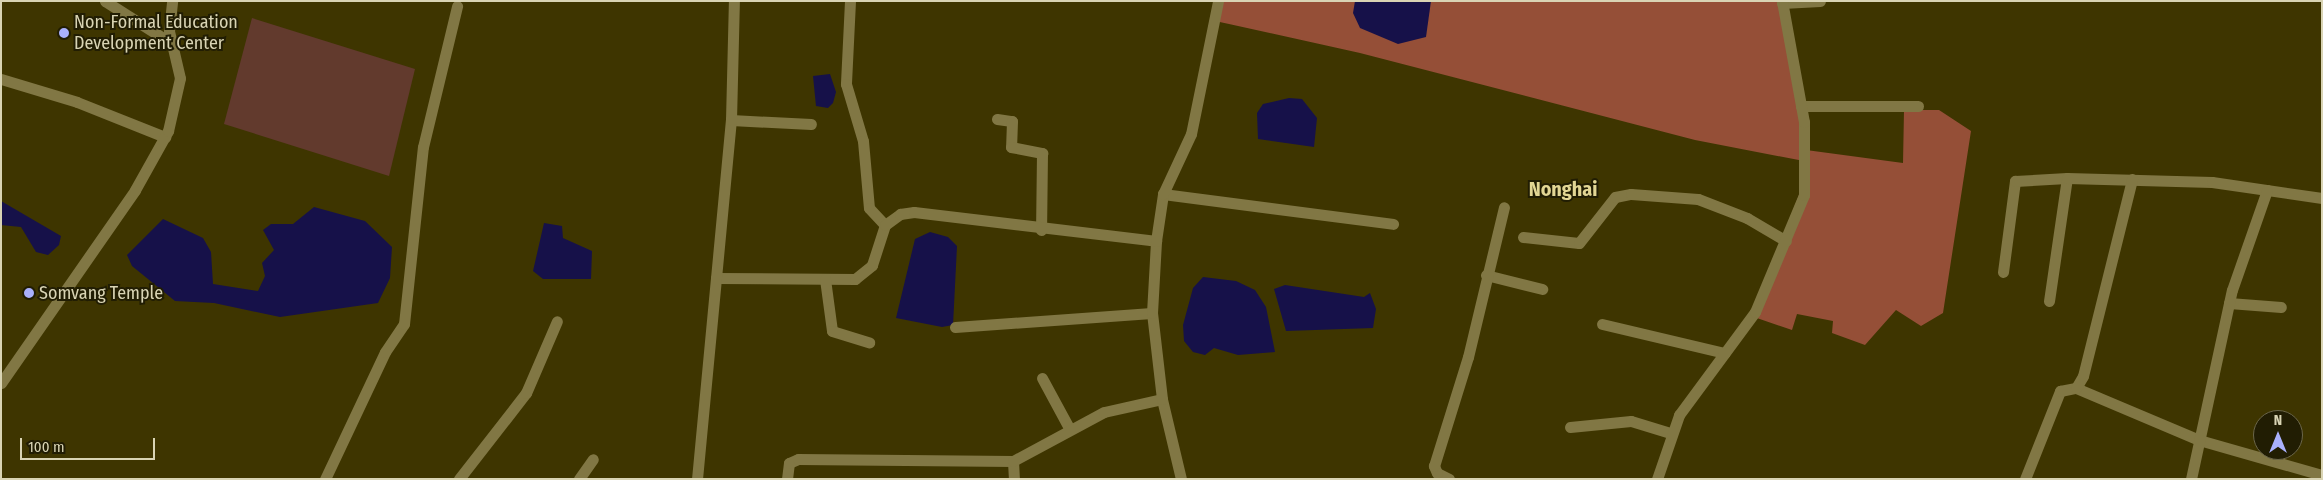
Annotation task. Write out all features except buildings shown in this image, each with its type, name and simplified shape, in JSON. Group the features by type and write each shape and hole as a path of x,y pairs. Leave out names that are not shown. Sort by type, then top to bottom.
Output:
{"street":[{"path":"106,1 171,43"},
{"path":"1,383 135,190 165,137 180,78 171,43 172,1"},
{"path":"697,479 732,120 734,1"},
{"path":"850,1 846,84 864,141 869,208 885,225"},
{"path":"1181,479 1162,399 1152,313 1156,241 1163,194 1191,134 1218,1"},
{"path":"1657,479 1670,433 1755,312 1804,195 1806,150 1801,106 1782,2 1820,1"},
{"path":"325,479 385,352 404,324 424,147 457,6"},
{"path":"1,79 77,102 165,137"},
{"path":"1801,106 1918,106"},
{"path":"997,119 1012,121 1011,147 1042,153 1041,230"},
{"path":"732,120 811,124"},
{"path":"2049,300 2067,178"},
{"path":"2003,272 2015,181 2067,178 2132,179 2267,190 2322,198"},
{"path":"2076,388 2090,347 2132,179"},
{"path":"2191,479 2230,303 2267,190"},
{"path":"1163,194 1394,224"},
{"path":"1523,237 1579,243 1615,197 1631,194 1698,199 1747,218 1786,241"},
{"path":"1449,479 1437,473 1434,466 1468,357 1486,275 1504,207"},
{"path":"716,278 855,279 868,272 885,225 900,214 914,212 1041,230 1156,241"},
{"path":"1486,275 1542,289"},
{"path":"824,279 826,319 832,331 869,342"},
{"path":"2230,303 2281,307"},
{"path":"955,327 1152,313"},
{"path":"459,479 526,393 557,321"},
{"path":"1602,324 1725,353"},
{"path":"1042,378 1069,428"},
{"path":"2025,479 2060,391 2076,388 2199,440 2322,475"},
{"path":"787,479 789,463 798,459 1013,461 1069,428 1104,412 1162,399"},
{"path":"1570,427 1631,421 1670,433"},
{"path":"579,479 593,459"},
{"path":"1013,461 1014,479"}],"shaded area":[{"path":"1218,1 1779,1 1806,150 1903,163 1904,110 1939,110 1971,131 1943,313 1921,326 1896,310 1865,345 1832,333 1833,321 1797,314 1792,330 1751,316 1801,190 1804,161 1695,140 1360,53 1215,21"},
{"path":"1355,1 1431,1 1426,37 1398,44 1360,28 1353,13"},
{"path":"252,18 415,69 389,176 224,124"},
{"path":"830,74 836,92 833,103 828,108 816,106 813,76"},
{"path":"1289,98 1302,99 1317,118 1314,147 1258,139 1257,113 1263,104"},
{"path":"1,201 61,236 59,245 48,255 36,252 21,227 1,225"},
{"path":"314,207 365,221 392,247 390,278 378,303 280,317 214,303 175,301 132,266 127,255 163,219 203,238 211,252 213,284 258,291 265,276 262,263 274,250 263,230 271,224 293,224"},
{"path":"544,223 562,226 563,238 592,251 591,279 543,279 533,271"},
{"path":"930,232 948,237 957,246 953,325 942,327 896,318 915,239"},
{"path":"1203,277 1236,281 1255,290 1266,307 1275,352 1238,355 1214,348 1205,355 1193,352 1184,341 1183,325 1193,288"},
{"path":"1285,285 1364,297 1370,293 1376,309 1373,328 1286,331 1274,289"}],"place":[{"name":"Non-Formal Education Development Center","path":"64,33"},
{"name":"Somvang Temple","path":"29,293"}],"district":[{"name":"Nonghai","path":"1563,189"}]}
